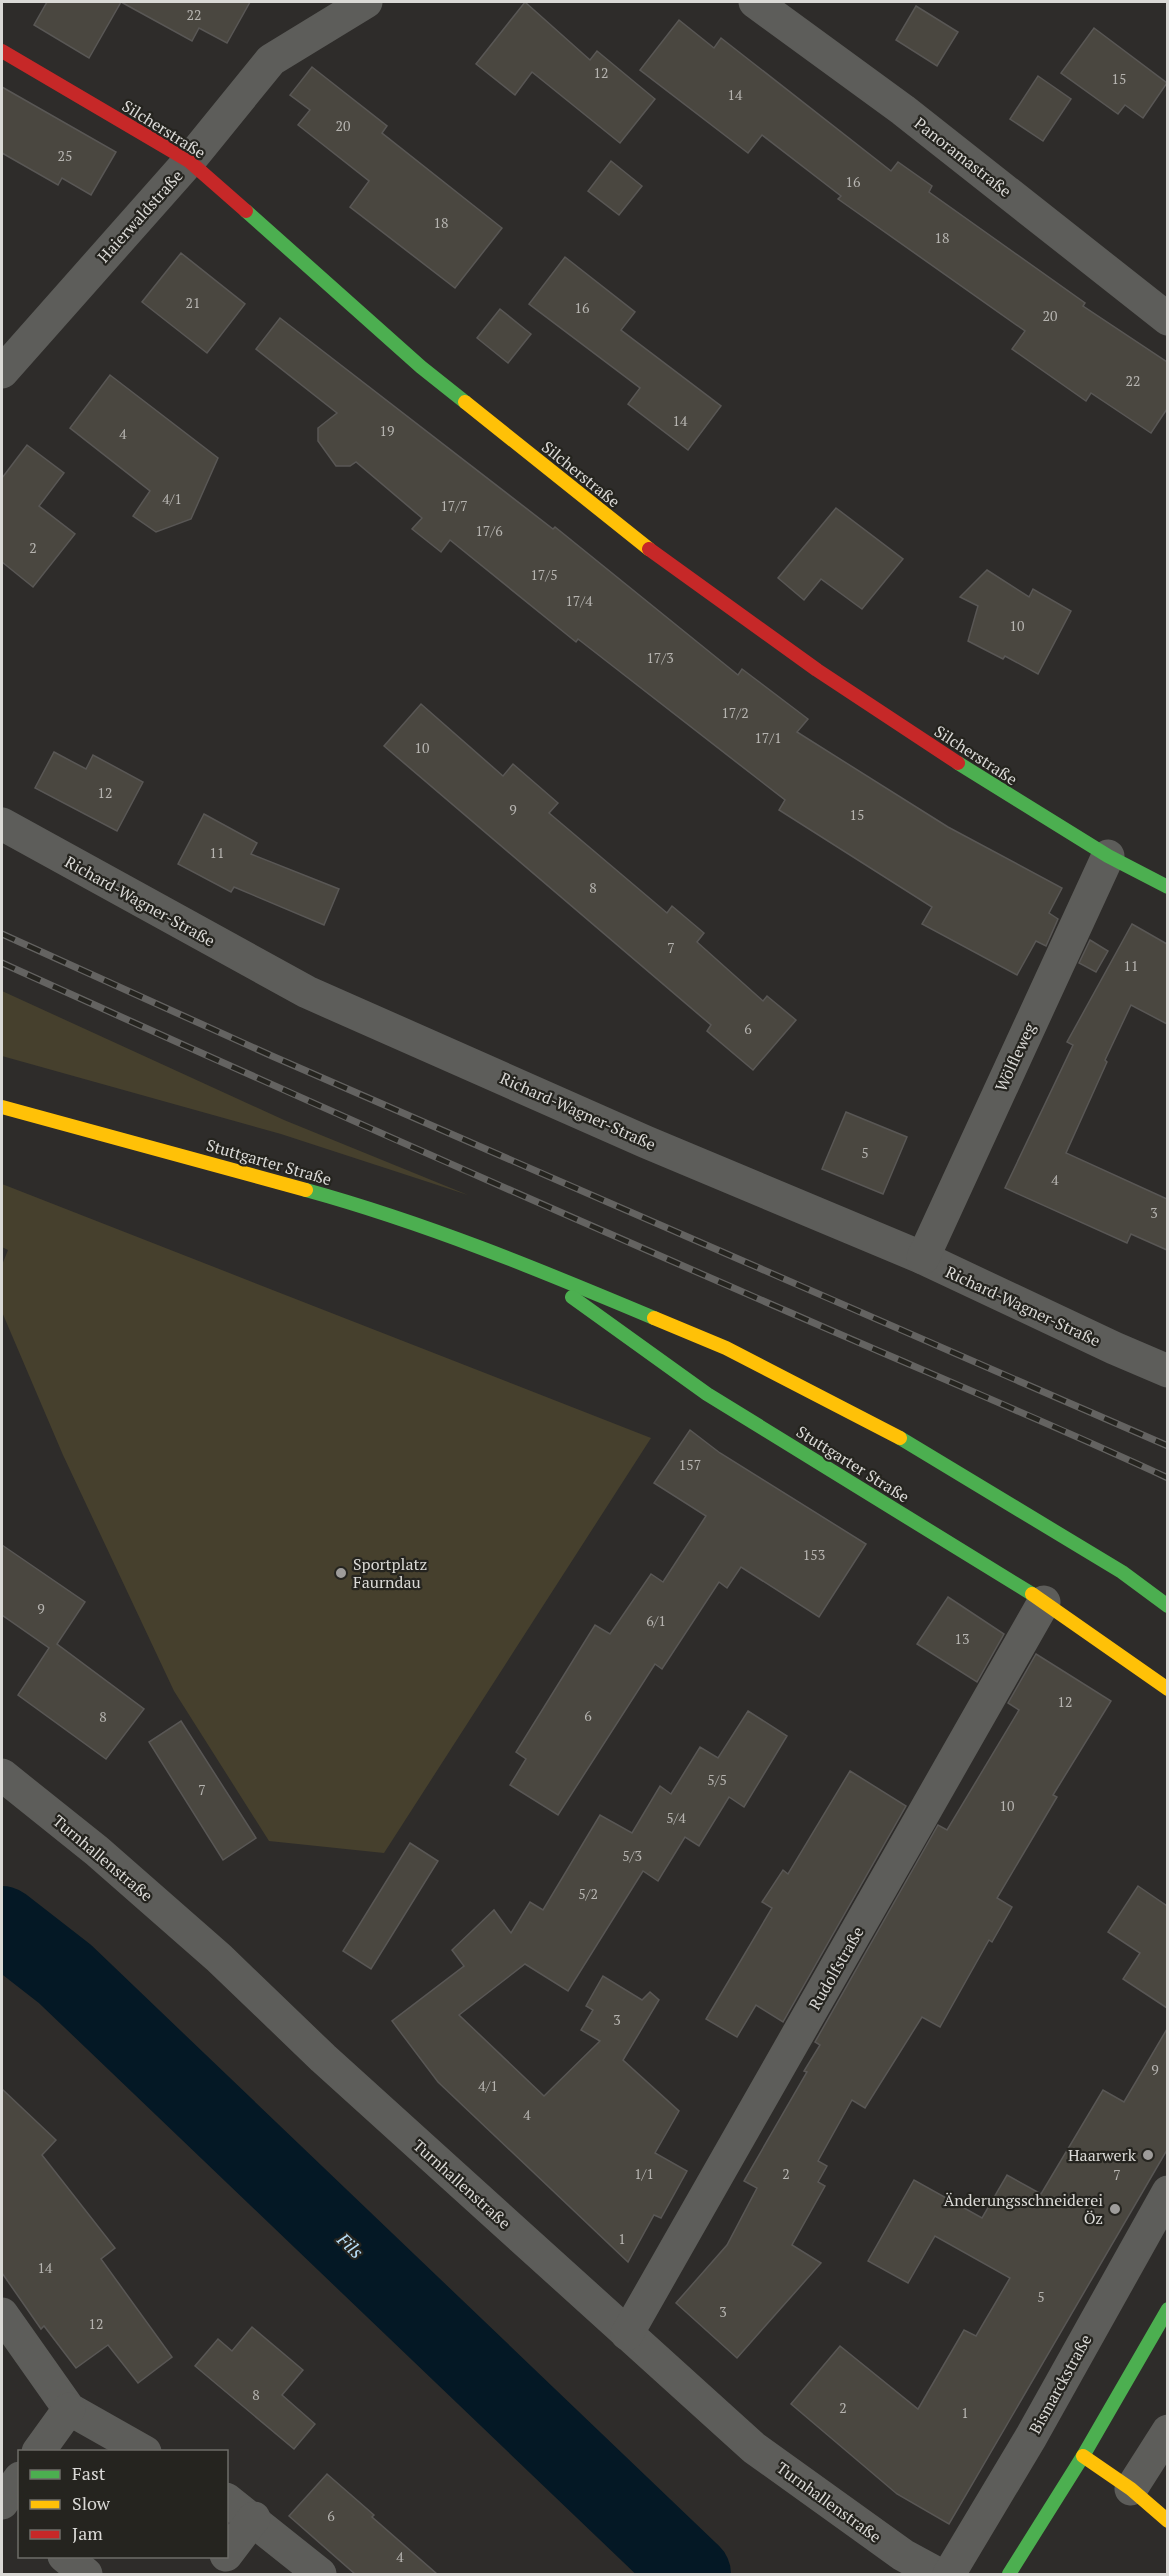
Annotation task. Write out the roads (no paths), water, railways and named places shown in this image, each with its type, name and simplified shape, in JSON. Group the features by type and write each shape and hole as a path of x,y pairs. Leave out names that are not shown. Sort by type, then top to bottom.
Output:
{"main road":[{"name":"Silcherstraße","path":"2,51 189,161 421,367 636,539 818,670 1013,799 1108,856 1167,887"},
{"name":"Stuttgarter Straße","path":"2,1107 376,1209 524,1263 726,1348 910,1443 1122,1572 1167,1606"},
{"name":"Stuttgarter Straße","path":"524,1263 707,1394 1044,1602 1167,1689"},
{"path":"1009,2574 1083,2456 1167,2308"},
{"path":"1083,2456 1131,2489 1167,2521"}],"street":[{"name":"Haierwaldstraße","path":"2,372 189,161 271,60 366,2"},
{"name":"Panoramastraße","path":"754,2 903,110 1167,319"},
{"name":"Richard-Wagner-Straße","path":"2,824 307,992 646,1142 922,1258 1167,1371"},
{"name":"Wölfleweg","path":"922,1258 1108,856"},
{"name":"Rudolfstraße","path":"627,2334 1044,1602"},
{"name":"Turnhallenstraße","path":"2,1775 97,1851 219,1958 323,2058 754,2448 903,2555 938,2574"},
{"name":"Bismarckstraße","path":"949,2574 1031,2437 1167,2192"},
{"path":"2,2314 69,2409 143,2450"},
{"path":"40,2450 69,2409"},
{"path":"1131,2489 1167,2431"},
{"path":"18,2481 2,2504 18,2518"},
{"path":"228,2500 254,2518 320,2574"},
{"path":"228,2553 254,2518"},
{"path":"66,2558 86,2574"},
{"path":"212,2574 224,2558"}],"waterway":[{"name":"Fils","path":"2,1925 65,1974 692,2574"}],"railway":[{"path":"2,934 272,1056 1168,1446"},
{"path":"2,963 498,1185 1168,1478"}],"place":[{"name":"Sportplatz Faurndau","path":"341,1573"},
{"name":"Haarwerk","path":"1148,2155"},
{"name":"Änderungsschneiderei Öz","path":"1115,2209"}]}
